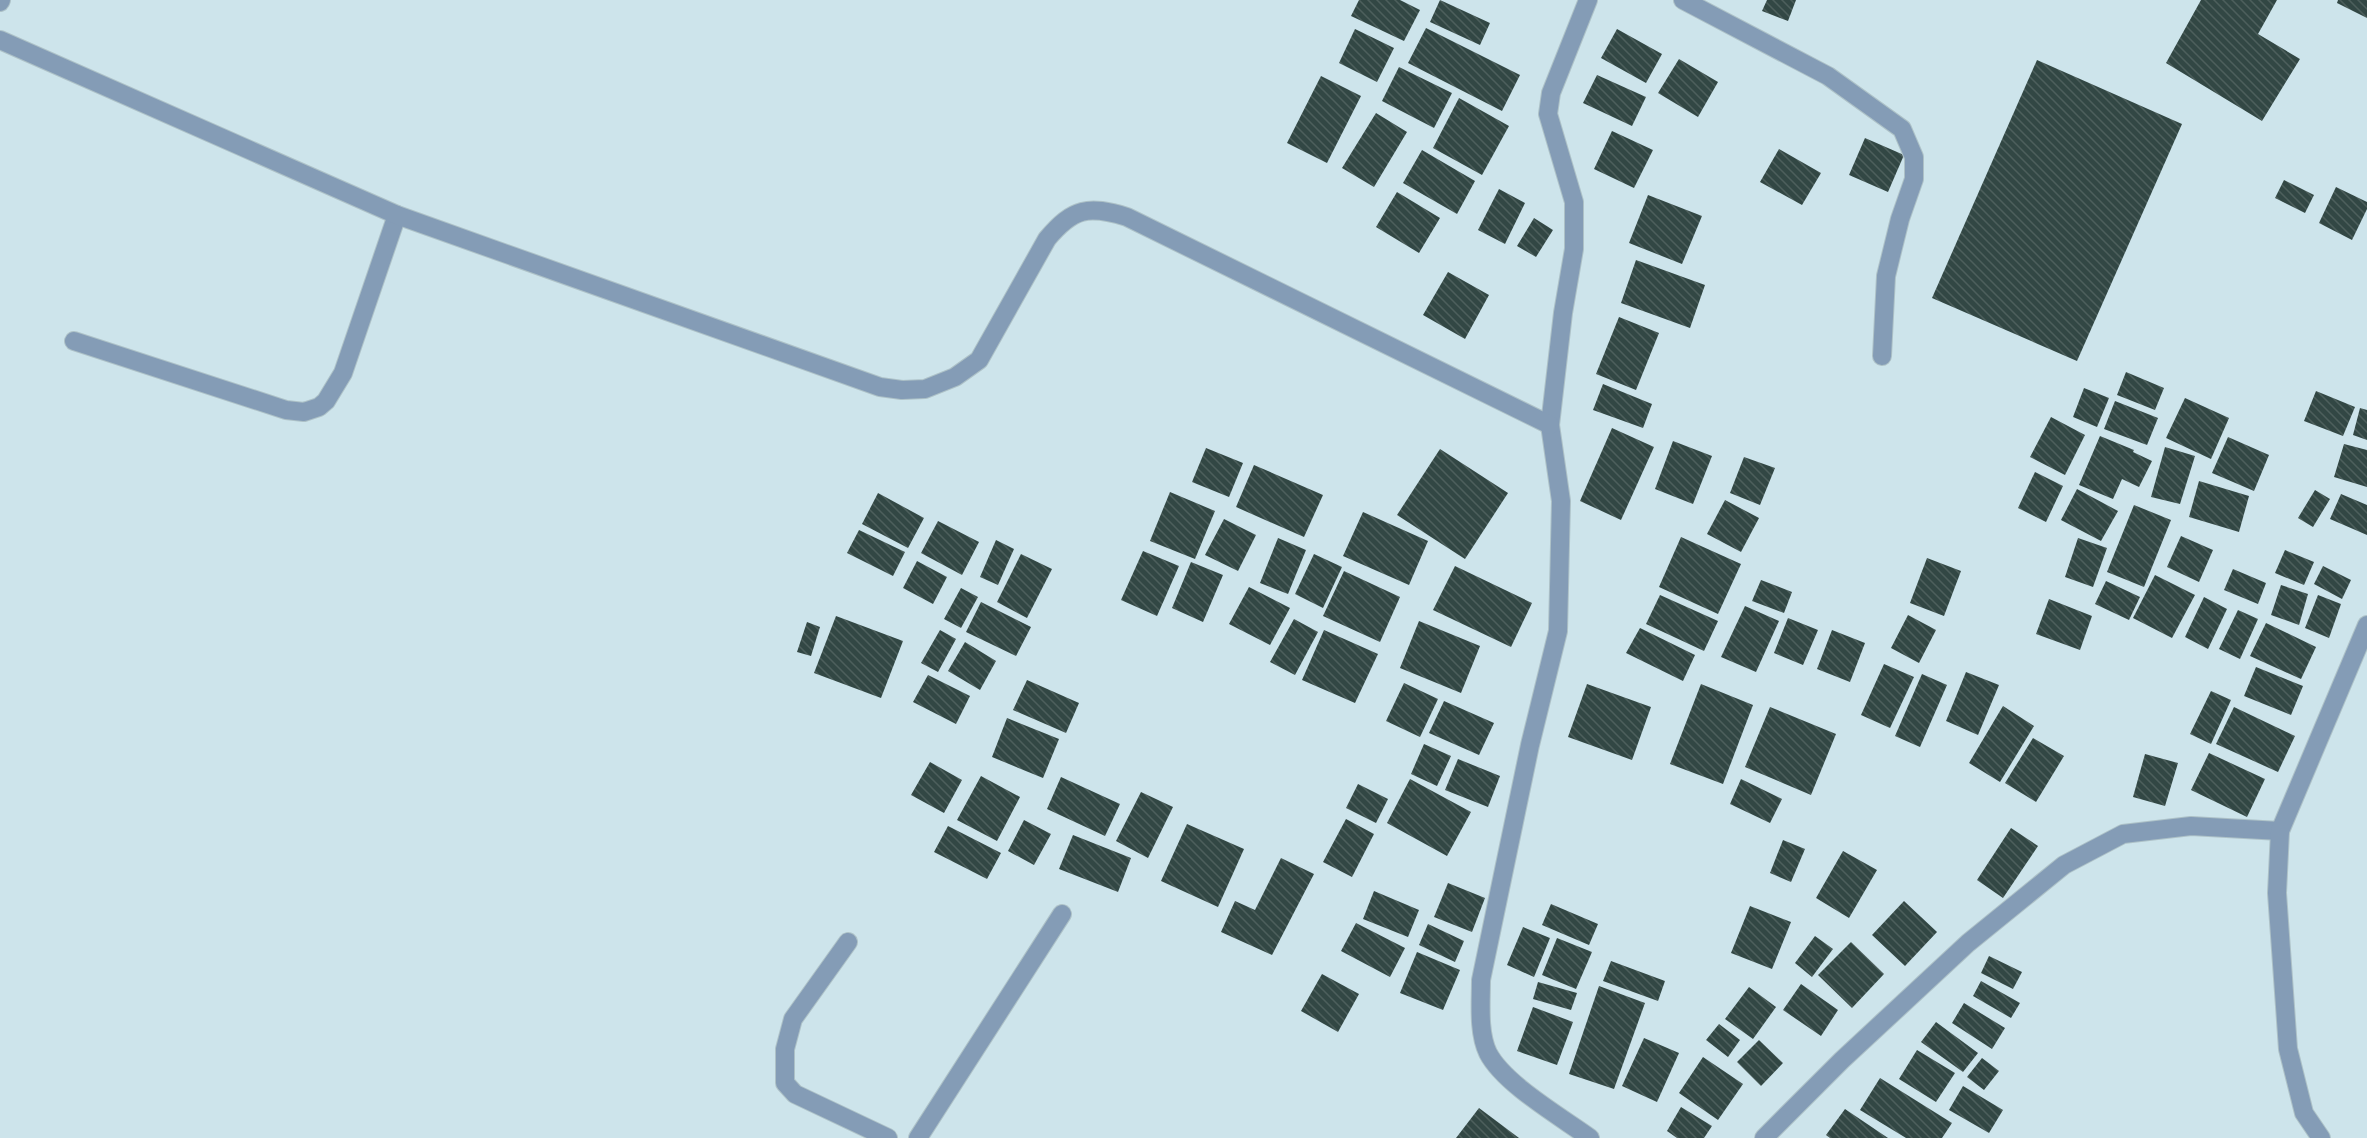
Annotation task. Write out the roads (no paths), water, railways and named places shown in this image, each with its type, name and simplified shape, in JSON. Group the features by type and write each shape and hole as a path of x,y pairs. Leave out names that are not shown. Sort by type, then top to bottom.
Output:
{"street":[{"path":"1588,0 1551,93 1548,114 1574,202 1574,249 1563,313 1550,425 1561,501 1558,631 1530,745 1484,969 1480,1017 1488,1052 1506,1077 1590,1138"},
{"path":"1683,0 1828,76 1902,129 1914,157 1914,179 1900,219 1886,276 1882,357"},
{"path":"0,40 397,215 880,387 902,390 925,389 955,376 980,360 1053,232 1072,214 1088,210 1106,210 1127,217 1550,425"},
{"path":"74,341 286,410 312,411 326,401 343,373 397,215"},
{"path":"2321,1138 2304,1113 2288,1049 2277,893 2280,831 2367,625"},
{"path":"1764,1138 1842,1060 1968,943 2064,865 2122,834 2191,826 2280,831"},
{"path":"918,1138 1062,914"},
{"path":"848,942 793,1019 785,1049 785,1083 795,1094 888,1138"}]}
